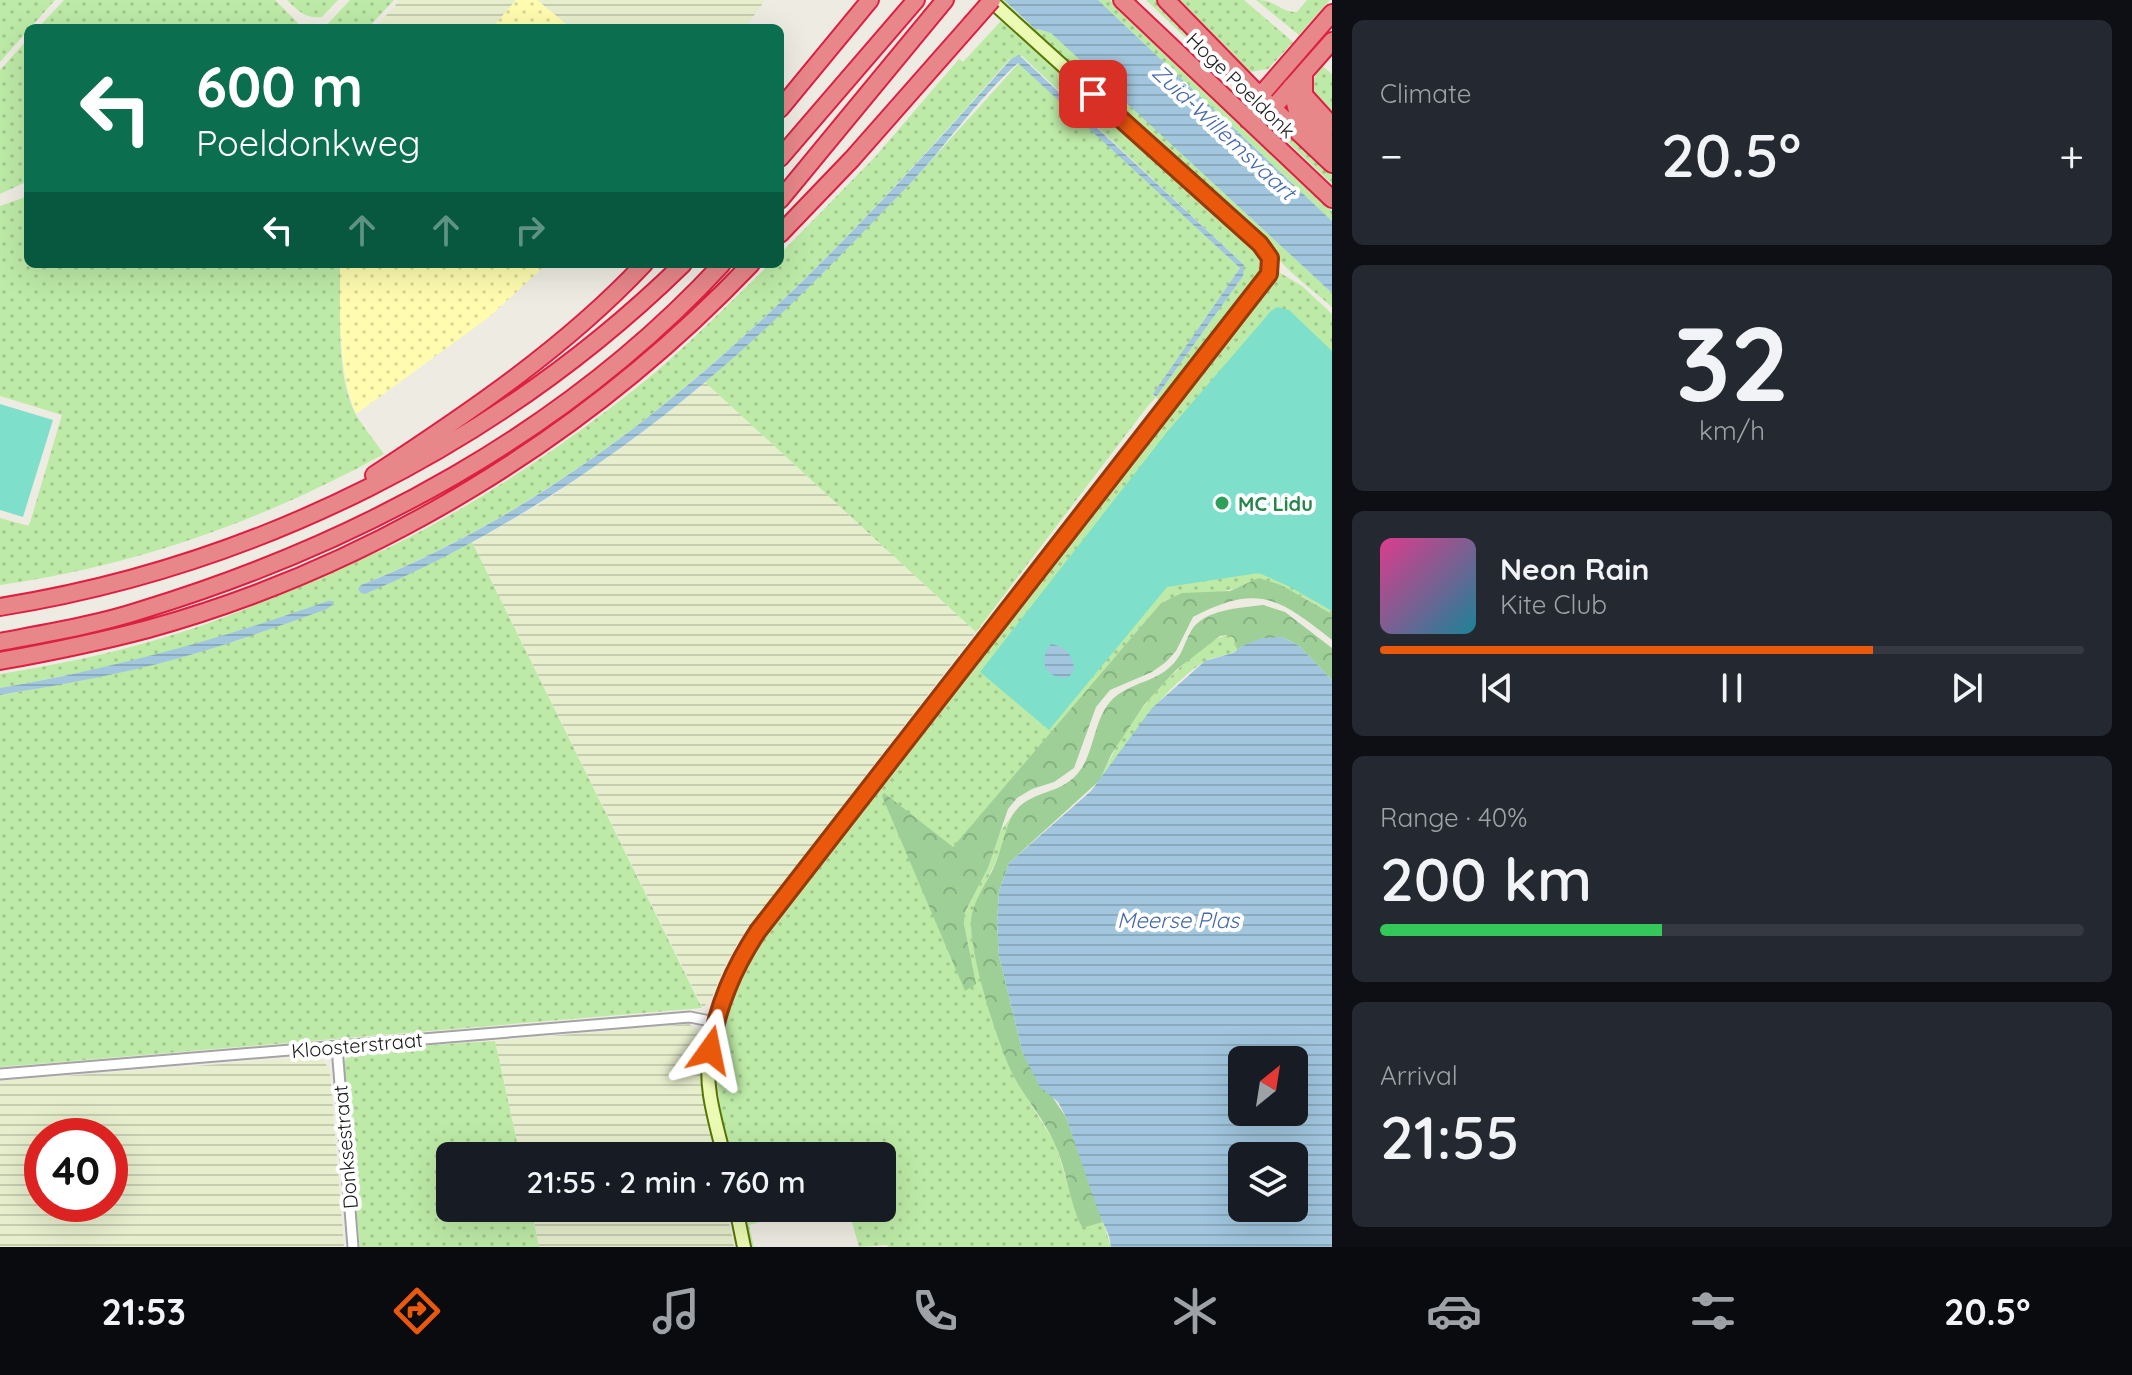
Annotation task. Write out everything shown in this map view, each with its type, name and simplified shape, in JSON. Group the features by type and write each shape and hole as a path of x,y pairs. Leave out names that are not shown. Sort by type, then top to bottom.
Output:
{"highway":[{"path":"784,104 870,0"},
{"path":"784,153 916,0"},
{"path":"784,195 945,0"},
{"path":"784,230 852,159 991,0"},
{"name":"Hoge Poeldonk","path":"1122,0 1332,199"},
{"name":"Hoge Poeldonk","path":"1166,0 1332,164"},
{"path":"1248,120 1266,102 1332,13"},
{"path":"1266,102 1291,87 1332,41"},
{"path":"1304,73 1304,95 1332,126"},
{"path":"1291,87 1293,105 1297,111 1332,146"},
{"path":"326,507 516,378 568,337 640,268"},
{"path":"0,607 98,587 226,548 326,507 418,463 511,405 609,331 679,268"},
{"path":"0,642 139,612 288,559 387,514 483,457 555,409 627,352 718,268"},
{"path":"0,661 149,629 304,573 394,531 517,460 606,395 685,328 747,268"}],"street":[{"path":"721,1142 710,1093 710,1050 724,991 738,962 758,931 1264,282 1271,267 1270,258 1260,244 991,0"},
{"name":"Kloosterstraat","path":"0,1074 690,1017 715,1022"},
{"name":"Donksestraat","path":"337,1047 353,1247"},
{"path":"739,1222 744,1247"}],"green space":[{"path":"0,0 55,0 34,24 24,24 24,35 0,62"},
{"path":"64,0 275,0 298,24 42,24"},
{"path":"287,0 338,0 322,17 311,17"},
{"path":"350,0 394,0 372,24 328,24"},
{"path":"400,0 516,0 495,24 379,24"},
{"path":"537,0 765,0 748,24 566,24"},
{"path":"995,0 1004,0 1031,25 1051,32 1332,293 1332,307 1290,271 1269,247"},
{"path":"1098,0 1110,0 1332,211 1332,221"},
{"path":"1146,0 1159,0 1232,75 1229,79"},
{"path":"1175,0 1244,0 1293,42 1268,69 1249,72"},
{"path":"1256,0 1297,12 1307,0 1330,0 1299,35"},
{"path":"1001,21 1263,254 1265,266 1261,279 1162,405 1156,397 1244,265 1022,56 1010,59 867,215 793,290 716,361 635,427 549,487 458,540 361,585 361,593 365,593 472,542 702,1008 0,1067 0,695 182,656 242,639 241,632 61,677 0,688 0,674 119,650 235,613 386,549 505,482 657,371 766,268 784,268 784,250 875,157 959,59 963,62"},
{"path":"24,43 24,183 0,194 0,70"},
{"path":"1019,63 1240,268 1153,395 1156,397 976,632 705,382 809,286 908,186"},
{"path":"1321,65 1332,74 1332,115 1314,92 1314,81"},
{"path":"1281,124 1332,171 1332,184 1275,130"},
{"path":"24,197 24,268 340,268 340,340 344,379 355,413 384,454 292,500 198,537 100,566 0,585 0,518 29,526 62,415 0,396 0,206"},
{"path":"1279,272 1302,286 1332,314 1332,614 1301,596 1239,587 1179,596 1161,603 953,848 946,845 976,984 964,924 965,912 988,868 1000,832 1014,813 974,908 971,923 973,944 1002,1047 1015,1079 1055,1143 1081,1227 1103,1222 1111,1247 859,1247 852,1222 896,1222 896,1142 727,1142 717,1065 729,1004 750,960 807,878"},
{"path":"705,382 976,632 738,942 712,997 703,1008 472,542 542,503 639,434"},
{"path":"1259,578 1281,585 1332,614 1332,640 1282,605 1252,598 1235,600 1193,617 1176,651 1166,662 1152,672 1110,690 1096,707 1074,768 1054,782 1017,798 1008,809 988,868 965,912 964,924 976,984 965,991 882,796 884,793 953,847 1161,603 1182,593 1230,591"},
{"path":"1263,605 1285,612 1332,648 1332,680 1298,645 1282,637 1244,645 1237,650 1234,638 1220,636 1176,670 1144,705 1111,755 1100,780 1009,863 999,891 999,956 1023,1054 1066,1117 1103,1222 1082,1228 1054,1142 1013,1075 993,1022 972,939 974,907 996,862 1012,816 1029,800 1059,787 1078,773 1107,705 1128,689 1170,667 1191,631 1204,618 1223,611"},
{"path":"1229,635 1234,637 1237,650 1202,663 1186,675 1146,718 1100,780 1117,745 1150,698 1200,650 1214,640"},
{"path":"689,1024 704,1039 701,1080 712,1142 517,1142 495,1041"},
{"path":"495,1041 517,1142 436,1142 436,1222 534,1222 539,1247 360,1247 343,1066 352,1050"},
{"path":"312,1057 324,1061 330,1072 344,1247 0,1247 0,1081"},
{"path":"534,1222 729,1222 734,1247 539,1247"},
{"path":"743,1222 760,1222 749,1225 754,1247 749,1247"}],"sand":[{"path":"516,0 537,0 566,24 495,24"},
{"path":"340,268 543,268 489,317 356,414 346,378 340,321"}],"shaded area":[{"name":"MC Lidu","path":"1277,307 1289,310 1332,351 1332,611 1259,573 1167,587 1049,730 980,672 1167,432"},
{"path":"0,404 53,420 23,517 0,510"}],"water":[{"name":"Zuid-Willemsvaart","path":"1004,0 1098,0 1332,221 1332,293 1051,33 1034,28"},
{"path":"1019,55 1244,265 1243,276 1156,397 1153,394 1240,268 1018,63 905,189 807,289 730,360 665,414 584,473 499,527 411,573 365,594 361,593 358,589 361,585 458,541 549,488 635,427 716,361 794,290 868,215 1011,59"},
{"path":"328,601 334,603 327,609 179,658 0,695 0,688 166,652"},
{"name":"Meerse Plas","path":"1282,637 1298,645 1332,680 1332,1247 1111,1247 1066,1117 1058,1102 1040,1087 1023,1054 999,956 999,891 1009,863 1091,791 1152,708 1205,661 1233,653 1263,638"},
{"path":"1051,644 1064,649 1070,656 1074,670 1069,677 1055,676 1046,668 1044,657"}],"place":[{"name":"MC Lidu","path":"1222,503"}],"route":[{"path":"710,1050 724,991 758,931 1269,274 1270,258 1260,244 1093,94"}]}
